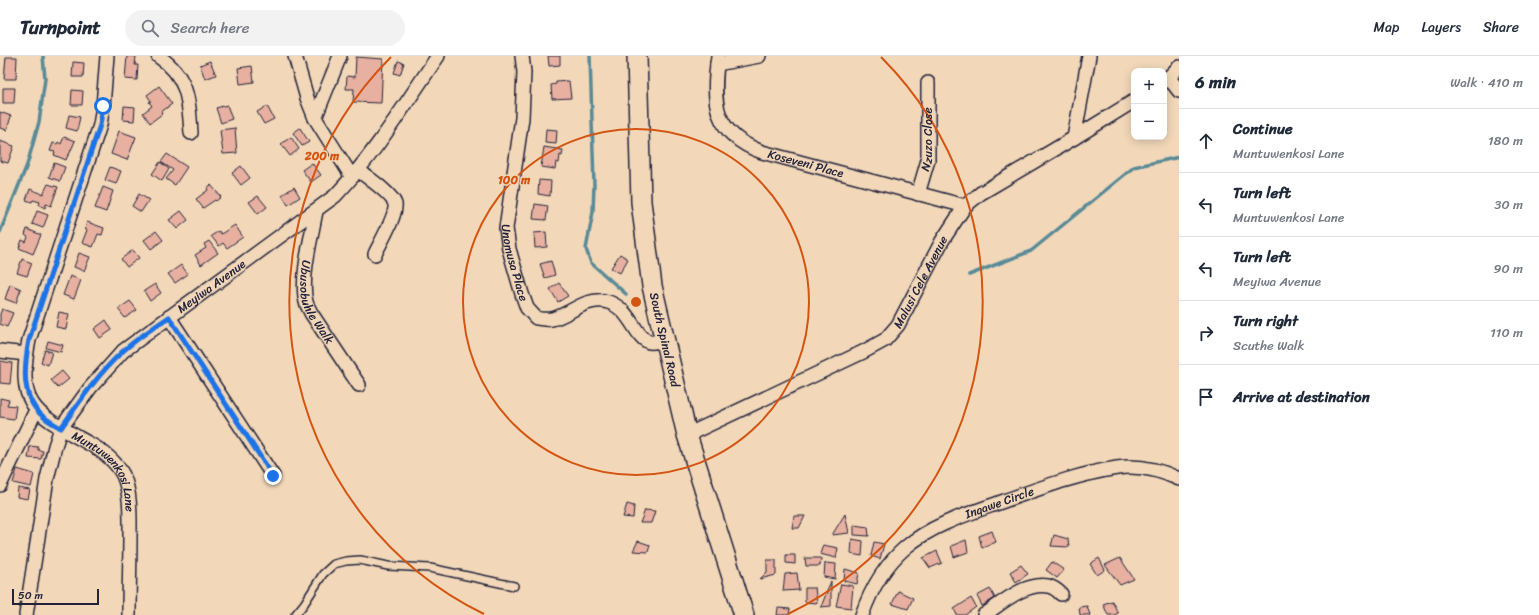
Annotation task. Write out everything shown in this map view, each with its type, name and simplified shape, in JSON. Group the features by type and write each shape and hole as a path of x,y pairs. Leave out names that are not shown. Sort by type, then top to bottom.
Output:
{"street":[{"name":"Muntuwenkosi Lane","path":"107,56 100,125 42,299 26,354 25,386 29,398 36,410 44,418 103,452 115,463 123,476 127,489 130,511 129,615"},
{"path":"158,56 176,70 184,84 190,104 191,133"},
{"path":"295,56 307,98 316,118 355,173 384,192 394,203 395,212 375,254"},
{"path":"316,118 340,56"},
{"name":"Meyiwa Avenue","path":"26,615 47,479 54,446 61,428 90,388 104,370 123,351 335,196 355,173 402,111 438,56"},
{"name":"Unomusa Place","path":"522,56 524,72 522,118 506,228 509,249 527,308 536,318 548,319 559,316 584,304 604,301 621,309 642,337 648,341 654,342 664,339"},
{"name":"South Spinal Road","path":"637,56 641,202 652,286 687,435 744,615"},
{"path":"717,60 759,56"},
{"path":"1074,138 1089,56"},
{"name":"Koseveni Place","path":"717,60 714,92 717,108 726,128 734,138 746,146 762,152 965,206"},
{"path":"1167,79 1179,67"},
{"path":"1167,81 1179,91"},
{"name":"Nzuzo Close","path":"918,194 928,160 928,83"},
{"name":"Malusi Cele Avenue","path":"687,435 863,352 885,340 898,325 942,241 965,206 981,193 1131,103"},
{"name":"Ubusobuhle Walk","path":"316,211 305,276 306,303 311,313 359,385"},
{"path":"169,317 273,476"},
{"path":"0,351 26,354"},
{"path":"0,485 36,410"},
{"name":"Inqawe Circle","path":"862,615 868,596 884,570 895,557 920,537 945,524 1068,479 1118,468 1141,468 1168,474 1179,480"},
{"path":"984,615 1021,591 1037,586 1049,586 1062,594"}],"lane":[{"path":"295,615 324,574 334,564 360,560 388,566 430,568 514,586"}],"building":[{"path":"127,56 136,56 135,65 138,65 137,80 125,79"},
{"path":"548,56 560,56 560,65 549,66"},
{"path":"6,57 17,57 16,79 4,79"},
{"path":"356,57 383,59 381,103 353,102 354,89 346,89 347,76 355,77"},
{"path":"210,61 216,75 205,79 200,65"},
{"path":"398,61 404,63 400,75 394,73"},
{"path":"73,62 84,63 83,77 72,77"},
{"path":"252,66 254,82 240,84 238,68"},
{"path":"569,81 571,98 552,99 551,85 556,84 556,82"},
{"path":"159,86 172,104 150,123 143,113 152,106 147,95"},
{"path":"3,88 15,88 14,103 3,103"},
{"path":"72,90 83,91 82,105 71,105"},
{"path":"227,105 232,119 221,123 216,108"},
{"path":"124,106 135,107 134,121 123,120"},
{"path":"267,106 274,119 264,124 257,112"},
{"path":"0,112 11,116 7,130 0,128"},
{"path":"69,115 80,117 77,131 66,128"},
{"path":"235,128 237,153 223,154 220,130"},
{"path":"300,128 309,142 302,146 293,133"},
{"path":"546,129 557,130 556,144 545,143"},
{"path":"119,131 136,137 127,160 111,154"},
{"path":"64,137 75,141 66,160 54,155 55,152 50,151 53,143 57,144 58,142 61,144"},
{"path":"291,137 299,149 290,156 281,144"},
{"path":"0,141 14,146 8,163 0,161"},
{"path":"544,147 563,150 562,156 560,155 559,163 556,162 555,169 541,167"},
{"path":"167,154 187,167 175,185 166,179 173,170 161,162"},
{"path":"160,162 169,169 162,181 152,174"},
{"path":"54,163 65,167 60,181 49,177"},
{"path":"312,163 321,175 311,182 302,170"},
{"path":"241,166 250,178 241,185 232,173"},
{"path":"110,167 121,171 116,184 105,180"},
{"path":"539,180 551,181 550,196 538,194"},
{"path":"48,184 58,187 51,206 46,204 45,208 39,205 40,202 26,200 30,189 43,194"},
{"path":"211,185 221,197 203,208 196,199 208,190 207,188"},
{"path":"103,187 113,191 106,212 95,208"},
{"path":"294,187 300,197 288,205 282,195"},
{"path":"139,194 149,200 141,212 132,206"},
{"path":"258,196 267,207 258,214 249,202"},
{"path":"535,204 548,206 546,220 533,219"},
{"path":"37,211 48,215 43,228 32,224"},
{"path":"181,211 188,220 177,229 169,220"},
{"path":"87,222 104,228 102,235 98,234 93,247 82,243 87,230 85,229"},
{"path":"235,225 243,237 227,248 223,243 219,246 211,236 219,231 221,234"},
{"path":"27,229 41,235 33,254 19,248 22,240 26,242 28,237 25,235"},
{"path":"156,231 163,240 151,249 144,240"},
{"path":"546,232 547,247 535,248 534,233"},
{"path":"209,241 218,253 201,265 195,255 206,248 204,244"},
{"path":"133,250 139,258 127,267 121,259"},
{"path":"79,253 90,257 84,271 74,267"},
{"path":"620,254 628,259 620,273 611,268"},
{"path":"22,259 32,263 27,276 17,273"},
{"path":"551,261 555,275 545,278 540,264"},
{"path":"181,265 188,274 175,283 168,274"},
{"path":"70,276 81,280 74,299 63,295"},
{"path":"559,283 568,296 558,302 550,289"},
{"path":"10,284 21,289 16,303 5,299"},
{"path":"155,284 161,293 150,301 144,291"},
{"path":"130,301 137,310 125,318 118,309"},
{"path":"2,309 13,313 7,327 0,324 0,314"},
{"path":"59,312 69,314 66,329 56,327"},
{"path":"106,320 112,330 100,338 94,329"},
{"path":"48,341 63,345 61,352 46,348"},
{"path":"45,350 52,352 48,365 41,362"},
{"path":"0,361 12,363 10,384 0,383"},
{"path":"62,371 69,379 58,388 51,380"},
{"path":"0,398 9,400 7,405 16,406 14,419 0,417"},
{"path":"30,446 38,447 38,450 43,451 41,459 28,458"},
{"path":"17,469 34,474 31,487 13,483"},
{"path":"18,488 30,490 28,499 17,497"},
{"path":"627,504 634,506 633,518 623,517"},
{"path":"645,510 655,511 651,523 640,523"},
{"path":"845,514 849,533 832,535"},
{"path":"794,516 805,516 799,528 792,528"},
{"path":"854,525 868,527 869,536 854,535"},
{"path":"992,531 996,542 982,548 979,536"},
{"path":"1054,535 1068,539 1069,547 1051,546"},
{"path":"852,539 863,541 862,556 851,554"},
{"path":"966,540 968,552 954,557 951,546"},
{"path":"638,541 650,545 648,552 633,551"},
{"path":"874,542 884,544 880,559 871,556"},
{"path":"823,545 838,548 836,558 820,554"},
{"path":"937,551 942,563 930,568 923,558"},
{"path":"786,555 795,555 795,564 786,563"},
{"path":"805,558 821,558 820,566 806,566"},
{"path":"1099,558 1105,570 1097,575 1090,564"},
{"path":"1120,558 1134,579 1120,585 1105,565"},
{"path":"767,560 776,560 776,575 760,579 767,572"},
{"path":"1052,562 1064,570 1057,578 1046,570"},
{"path":"825,563 836,564 835,579 824,577"},
{"path":"1021,565 1028,574 1016,582 1010,572"},
{"path":"845,569 859,573 857,584 844,581"},
{"path":"797,573 799,590 783,591 785,574"},
{"path":"831,581 831,606 821,607"},
{"path":"841,584 853,586 851,608 836,606"},
{"path":"805,588 815,588 817,603 805,602"},
{"path":"990,589 995,598 982,606 977,596"},
{"path":"898,591 913,598 908,609 892,604"},
{"path":"971,598 976,607 965,615 957,615 954,609"},
{"path":"1112,601 1118,613 1108,615 1103,604"},
{"path":"1087,606 1090,615 1080,615 1079,607"},
{"path":"778,608 790,609 789,615 777,615"}],"waterway":[{"path":"0,232 27,165 39,122 45,79 43,56"},
{"path":"590,56 594,185 593,212 586,249 591,263 626,294"},
{"path":"969,275 1031,251 1134,167 1179,157"}],"route":[{"path":"103,106 100,125 29,340 25,371 25,386 29,398 36,410 44,418 61,428 104,370 123,351 169,317 273,476"}]}
